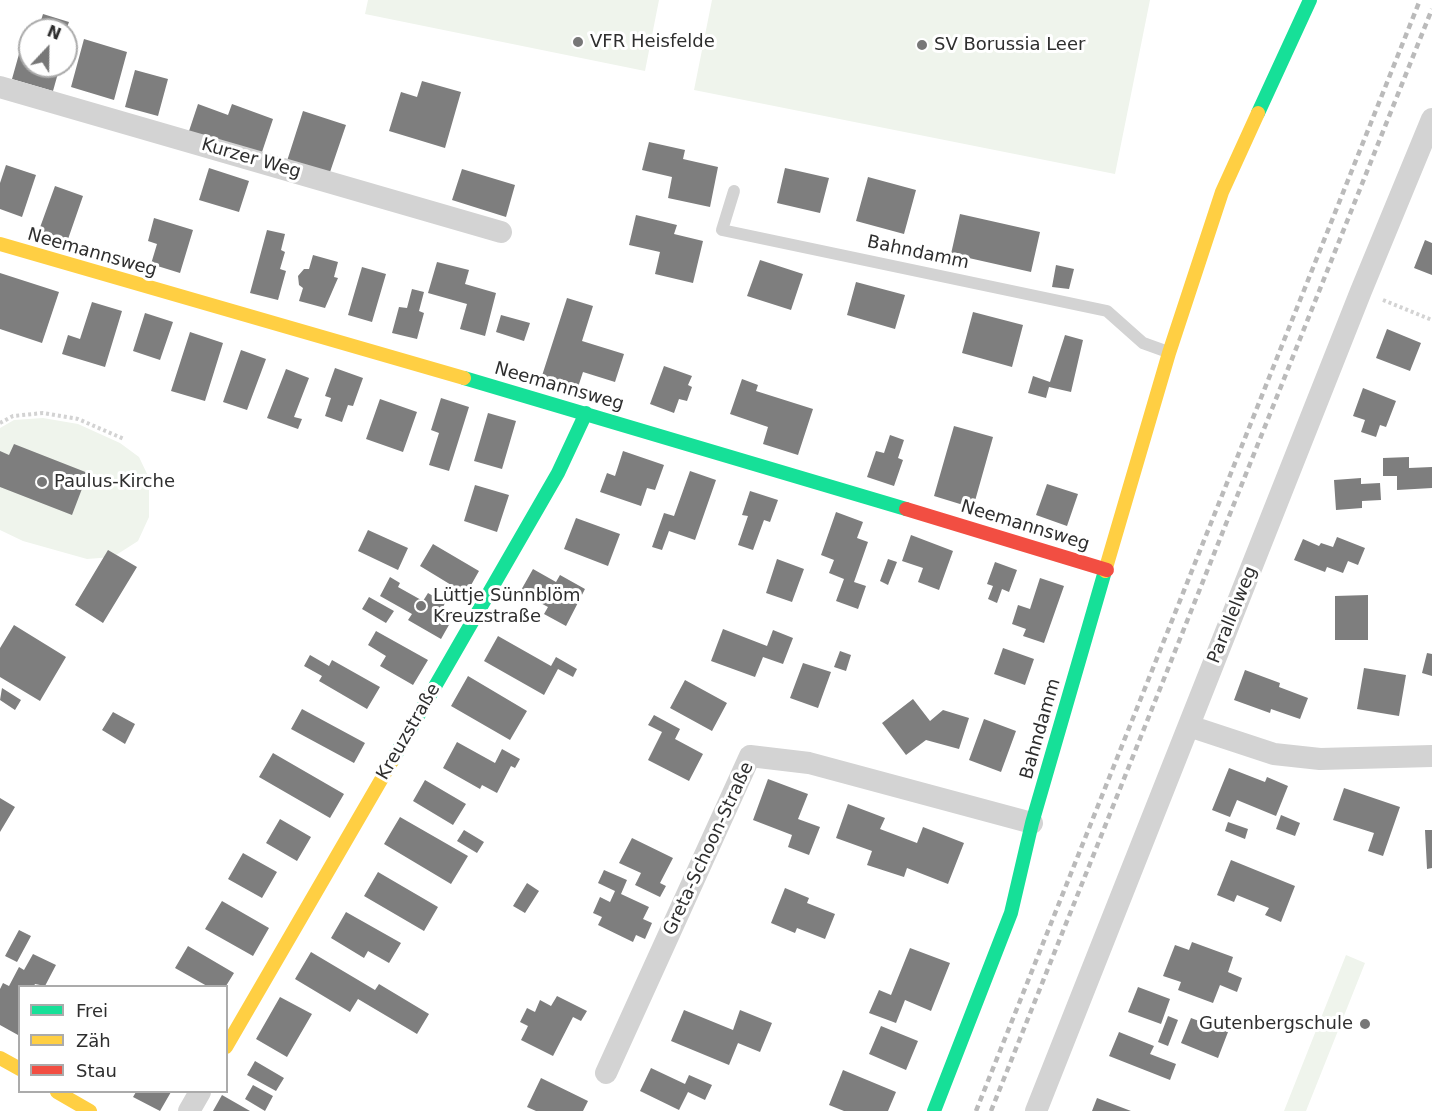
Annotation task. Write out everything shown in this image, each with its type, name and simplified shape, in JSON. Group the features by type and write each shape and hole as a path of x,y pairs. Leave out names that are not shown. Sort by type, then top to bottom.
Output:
{"street":[{"name":"Bahndamm","path":"934,1111 1011,913 1032,823 1169,353 1222,192 1310,0"},
{"name":"Kurzer Weg","path":"0,87 501,232"},
{"name":"Parallelweg","path":"1036,1111 1361,291 1432,119"},
{"name":"Neemannsweg","path":"0,244 586,413 1107,570"},
{"name":"Kreuzstraße","path":"228,1044 558,473 586,413"},
{"path":"1189,726 1274,754 1320,759 1432,756"},
{"name":"Greta-Schoon-Straße","path":"606,1073 750,756 809,763 1032,823"},
{"path":"0,1058 18,1068"},
{"path":"59,1093 90,1111"},
{"path":"189,1111 199,1093"}],"lane":[{"name":"Bahndamm","path":"734,191 722,230 1107,311 1143,342 1169,353"}],"path":[{"path":"1361,291 1432,320"},
{"path":"0,423 13,416 43,413 78,419 124,439"}],"shaded area":[{"name":"VFR Heisfelde","path":"368,0 659,0 645,71 365,14"},
{"name":"SV Borussia Leer","path":"712,0 1150,0 1115,174 694,90"},
{"path":"43,418 78,424 120,443 139,457 149,478 149,517 138,541 113,557 87,559 23,541 0,530 0,428 14,420"},
{"path":"1346,955 1365,963 1306,1111 1284,1111"}],"building":[{"path":"43,14 56,18 42,18"},
{"path":"84,39 127,52 114,100 71,87 73,78 78,78 78,61"},
{"path":"18,58 18,78 57,78 53,91 12,79"},
{"path":"135,70 168,79 158,116 125,107"},
{"path":"422,81 461,92 445,148 389,131 401,92 417,97"},
{"path":"198,104 228,115 232,104 273,119 260,158 188,134"},
{"path":"303,111 346,125 329,175 287,161"},
{"path":"649,142 685,150 683,159 718,167 710,207 668,198 672,177 642,170"},
{"path":"6,165 36,175 22,217 0,209 0,183"},
{"path":"209,168 249,181 239,212 199,200"},
{"path":"785,168 829,178 820,213 777,203"},
{"path":"462,169 515,185 506,217 452,200"},
{"path":"868,177 916,190 904,234 856,221"},
{"path":"55,186 83,196 67,242 38,233"},
{"path":"960,214 1040,232 1031,272 951,254"},
{"path":"636,215 677,225 674,234 703,241 693,283 655,274 660,252 629,245"},
{"path":"154,218 193,230 180,273 151,264 157,244 148,241"},
{"path":"267,230 285,234 281,250 285,252 280,269 286,271 278,300 250,293"},
{"path":"1425,240 1432,243 1432,275 1414,268"},
{"path":"313,255 338,262 334,277 338,278 325,308 299,301 303,288 299,285 298,276 304,269 309,269"},
{"path":"760,260 803,274 791,310 747,296"},
{"path":"437,262 469,270 465,284 496,293 485,336 460,329 467,304 428,293"},
{"path":"1056,265 1074,269 1069,289 1052,287"},
{"path":"362,267 386,274 372,322 348,315"},
{"path":"0,273 59,292 42,343 0,329"},
{"path":"856,282 905,295 895,329 847,315"},
{"path":"412,289 424,292 419,311 424,313 417,339 392,333 399,307 407,308"},
{"path":"567,298 593,306 582,341 624,354 615,382 583,372 575,396 539,385"},
{"path":"92,302 122,311 105,367 62,354 68,335 80,339"},
{"path":"973,312 1023,325 1012,367 962,353"},
{"path":"145,313 173,322 160,360 133,351"},
{"path":"501,315 530,323 524,341 496,332"},
{"path":"1387,329 1421,343 1410,371 1376,358"},
{"path":"190,332 223,343 205,401 171,391"},
{"path":"1065,335 1083,340 1071,392 1049,387 1046,398 1028,393 1033,376 1050,382"},
{"path":"241,350 266,359 247,410 223,402"},
{"path":"664,366 692,376 688,385 692,387 687,401 679,399 674,413 650,404"},
{"path":"335,368 363,378 353,406 348,405 342,422 325,416 331,398 325,396"},
{"path":"286,369 309,378 294,417 302,419 298,429 267,418"},
{"path":"742,379 758,385 756,391 813,409 798,455 763,444 768,427 730,414"},
{"path":"1363,388 1396,401 1386,427 1380,425 1376,437 1361,432 1365,420 1353,416"},
{"path":"441,398 469,407 449,471 429,465 439,433 431,430"},
{"path":"380,399 417,412 403,452 366,439"},
{"path":"488,413 516,421 502,469 474,461"},
{"path":"954,426 993,437 973,508 934,496"},
{"path":"890,435 904,440 898,458 903,460 894,486 867,477 876,451 884,453"},
{"name":"Paulus-Kirche","path":"14,444 88,473 72,515 0,487 0,451 9,455"},
{"path":"623,451 664,465 655,490 647,488 641,506 600,492 607,473 615,476"},
{"path":"1409,457 1409,468 1432,467 1432,488 1397,490 1397,476 1383,476 1383,458"},
{"path":"690,471 716,480 695,540 669,531 662,550 652,547 664,513 674,516"},
{"path":"1361,478 1361,484 1380,483 1381,500 1362,501 1362,508 1336,510 1334,480"},
{"path":"1047,484 1078,494 1067,526 1036,515"},
{"path":"475,485 509,495 497,532 464,521"},
{"path":"750,491 778,500 770,522 764,520 753,550 738,545 748,516 742,515"},
{"path":"836,512 863,522 857,538 868,542 854,582 866,586 858,609 836,601 844,579 829,573 834,560 821,555"},
{"path":"576,518 620,534 608,566 564,549"},
{"path":"368,530 408,548 398,570 358,551"},
{"path":"911,535 953,551 939,590 918,582 923,568 902,561"},
{"path":"1337,537 1365,548 1358,565 1348,561 1343,573 1327,567 1325,572 1294,560 1303,539 1319,546 1321,543 1333,547"},
{"path":"433,544 479,571 466,594 420,566"},
{"path":"108,550 137,567 103,623 75,605"},
{"path":"777,559 804,569 792,602 766,593"},
{"path":"888,559 897,562 888,585 880,581"},
{"path":"995,562 1017,570 1009,592 1002,589 997,603 988,599 993,586 987,584"},
{"path":"533,569 556,582 560,575 585,589 566,626 544,614 548,607 520,592"},
{"name":"Lüttje Sünnblöm Kreuzstraße","path":"390,577 400,583 398,587 423,601 428,593 445,603 442,609 454,616 441,639 408,620 412,614 380,596"},
{"path":"1040,578 1064,586 1044,643 1023,636 1026,629 1012,624 1018,605 1030,609"},
{"path":"1368,595 1368,640 1335,640 1335,596"},
{"path":"369,597 394,611 386,623 362,609"},
{"path":"14,625 66,657 40,701 0,677 0,648"},
{"path":"723,629 767,646 773,630 793,638 783,664 763,657 755,677 711,661"},
{"path":"376,631 428,660 413,685 380,666 386,656 368,645"},
{"path":"498,636 551,666 556,657 577,669 573,677 558,669 544,695 484,661"},
{"path":"1003,648 1034,659 1025,685 994,674"},
{"path":"840,651 851,655 846,671 834,667"},
{"path":"1427,653 1432,654 1432,676 1422,673"},
{"path":"310,655 329,666 332,660 380,687 367,709 319,681 322,676 304,666"},
{"path":"803,663 831,672 818,708 790,698"},
{"path":"1364,668 1406,675 1399,716 1357,709"},
{"path":"1245,670 1280,683 1279,687 1308,698 1300,719 1271,709 1270,713 1234,700"},
{"path":"468,676 527,711 510,740 451,706"},
{"path":"685,680 727,703 712,731 670,708"},
{"path":"2,688 21,700 15,710 0,700"},
{"path":"913,699 930,721 943,710 969,718 959,749 926,740 906,755 882,723"},
{"path":"302,709 365,743 354,763 291,729"},
{"path":"113,712 135,724 125,744 102,730"},
{"path":"654,715 680,729 675,739 703,754 689,781 648,760 662,732 648,725"},
{"path":"984,719 1016,731 1001,772 969,760"},
{"path":"457,742 495,763 502,749 520,759 515,768 511,766 497,793 482,785 480,789 443,768"},
{"path":"273,753 344,794 330,818 259,777"},
{"path":"1229,768 1265,782 1267,777 1288,786 1276,816 1237,800 1230,817 1212,810"},
{"path":"768,779 808,794 798,819 820,827 809,855 788,847 792,835 753,820"},
{"path":"425,780 466,804 453,825 413,801"},
{"path":"1344,788 1400,807 1383,856 1368,851 1374,833 1333,820"},
{"path":"0,798 15,807 0,832"},
{"path":"848,804 885,818 880,829 917,843 923,827 964,843 948,884 907,868 904,877 867,865 872,851 836,838"},
{"path":"1281,815 1300,823 1295,836 1276,829"},
{"path":"400,817 468,856 451,884 384,844"},
{"path":"280,819 311,837 297,861 266,843"},
{"path":"1228,822 1248,829 1245,839 1225,831"},
{"path":"464,830 484,842 477,853 457,841"},
{"path":"1425,830 1432,830 1432,868 1427,869"},
{"path":"632,838 673,858 660,883 666,886 660,897 635,885 641,873 619,863"},
{"path":"243,853 277,872 262,898 228,879"},
{"path":"1231,860 1295,886 1281,922 1265,915 1269,908 1237,895 1234,902 1217,895"},
{"path":"604,870 627,880 621,894 649,907 643,919 652,923 645,939 636,935 633,942 598,925 602,917 593,913 600,897 610,902 615,891 598,883"},
{"path":"378,872 438,907 424,931 364,896"},
{"path":"527,883 539,891 525,913 513,906"},
{"path":"785,888 809,898 807,903 835,914 825,939 797,928 795,933 771,923"},
{"path":"222,901 269,928 253,956 205,929"},
{"path":"346,912 401,943 389,963 368,951 364,958 331,938"},
{"path":"19,930 31,936 17,962 5,956"},
{"path":"1192,942 1233,957 1228,972 1242,978 1237,992 1220,985 1213,1003 1178,990 1181,982 1163,976 1175,945 1189,950"},
{"path":"188,946 234,973 227,985 205,985 175,968"},
{"path":"910,948 950,963 931,1011 905,1000 896,1023 869,1013 879,990 891,995"},
{"path":"311,952 375,990 379,984 429,1014 417,1034 358,999 350,1012 295,979"},
{"path":"33,954 56,965 46,985 18,985 18,1035 0,1025 0,989 3,983 9,986 19,967 24,970"},
{"path":"1138,987 1170,999 1161,1024 1128,1012"},
{"path":"557,996 587,1011 581,1021 573,1017 553,1056 521,1040 528,1026 520,1022 527,1008 535,1012 540,1000 551,1006"},
{"path":"280,997 312,1014 287,1057 256,1039"},
{"path":"684,1010 733,1030 740,1010 772,1023 760,1052 738,1043 729,1065 671,1041"},
{"path":"1168,1016 1178,1020 1168,1046 1158,1042"},
{"path":"1191,1018 1228,1032 1218,1058 1181,1043"},
{"path":"881,1026 918,1041 906,1070 869,1054"},
{"path":"1119,1032 1154,1046 1150,1054 1176,1064 1170,1080 1109,1056"},
{"path":"255,1061 284,1078 276,1091 247,1075"},
{"path":"651,1068 685,1084 689,1075 712,1085 705,1100 688,1092 679,1110 640,1091"},
{"path":"843,1070 896,1092 888,1111 844,1111 829,1105"},
{"path":"541,1078 588,1101 583,1111 536,1111 527,1107"},
{"path":"253,1085 273,1096 265,1111 245,1099"},
{"path":"135,1093 170,1093 160,1111 133,1097"},
{"path":"222,1095 250,1111 213,1111"},
{"path":"1097,1098 1131,1111 1092,1111"}],"railway":[{"path":"976,1111 1420,0"},
{"path":"991,1111 1432,9"}],"traffic: fast":[{"path":"1258,113 1310,0"},
{"path":"464,378 906,509"},
{"path":"392,761 558,473 586,413"},
{"path":"934,1111 1011,913 1032,823 1105,571"}],"traffic: slow":[{"path":"1105,571 1169,353 1222,192 1258,113"},
{"path":"0,244 464,378"},
{"path":"228,1044 392,761"},
{"path":"0,1058 18,1068"},
{"path":"59,1093 90,1111"}],"traffic: jam":[{"path":"906,509 1107,570"}],"place":[{"name":"VFR Heisfelde","path":"578,42"},
{"name":"SV Borussia Leer","path":"922,45"},
{"name":"Paulus-Kirche","path":"42,482"},
{"name":"Lüttje Sünnblöm Kreuzstraße","path":"421,606"},
{"name":"Gutenbergschule","path":"1365,1024"}]}
